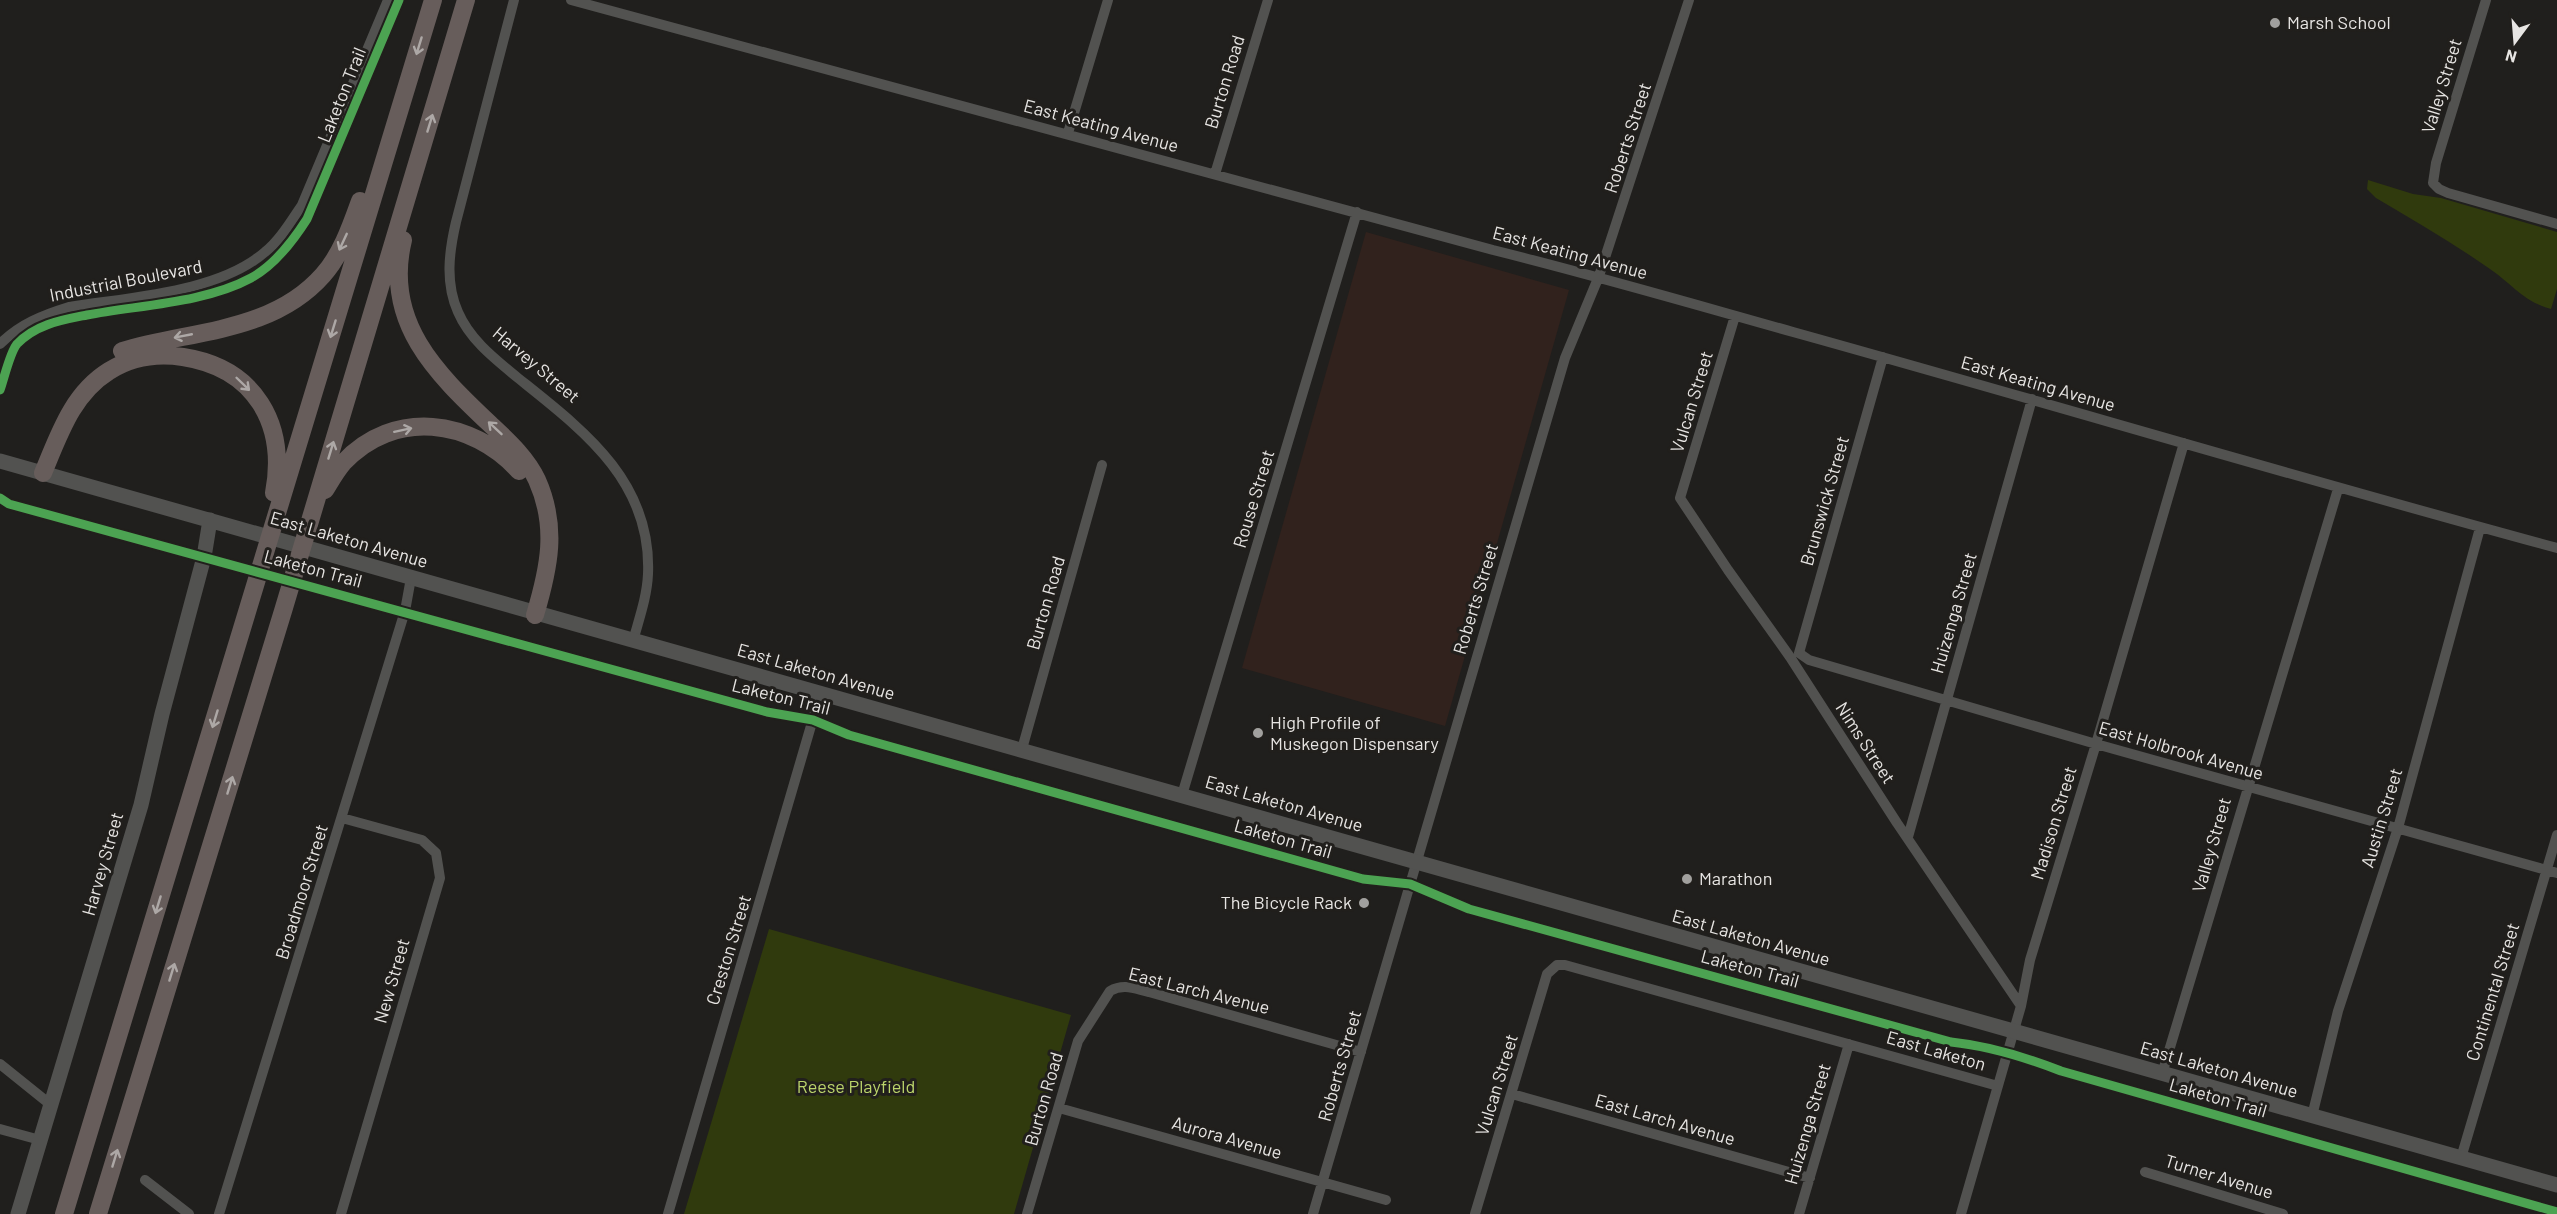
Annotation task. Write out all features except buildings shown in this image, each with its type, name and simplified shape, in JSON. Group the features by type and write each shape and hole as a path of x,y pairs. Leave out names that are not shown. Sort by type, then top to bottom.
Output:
{"highway":[{"path":"64,1214 223,690 246,602 277,500 433,0"},
{"path":"98,1214 283,611 466,0"},
{"path":"43,473 48,435 56,415 73,388 100,363 122,351 155,341 244,324 279,311 295,301 324,274 338,252 354,218 393,104 404,92"},
{"path":"417,166 414,203 402,243 400,262 400,291 403,306 414,337 425,356 444,379 521,455 537,480 544,505 550,547 548,571 535,615"},
{"path":"43,473 67,416 78,398 107,372 125,363 166,355 215,365 234,376 258,400 269,417 277,445 277,500"},
{"path":"313,508 342,464 357,450 387,434 409,428 427,427 446,428 477,438 506,457 520,472 537,504 542,527 543,550 535,615"}],"main road":[{"name":"East Laketon Avenue","path":"0,461 535,615 1022,749 2013,1033 2557,1185"},
{"name":"Harvey Street","path":"18,1214 141,805 162,714 204,557 210,520"}],"street":[{"name":"Industrial Boulevard","path":"0,344 25,324 48,313 69,307 218,280 246,266 266,252 283,233 302,205 388,0"},
{"name":"Harvey Street","path":"514,0 456,222 450,254 450,284 458,312 475,340 591,438 610,460 627,486 642,523 648,572 646,593 633,641"},
{"name":"East Keating Avenue","path":"571,0 1599,276 2184,442 2338,489 2557,548"},
{"path":"1068,133 1108,0"},
{"name":"Burton Road","path":"1215,174 1268,0"},
{"name":"Roberts Street","path":"1313,1214 1565,358 1599,276 1689,0"},
{"name":"Valley Street","path":"2486,0 2433,171 2433,183 2448,193 2557,225"},
{"name":"Rouse Street","path":"1182,795 1357,212"},
{"name":"Vulcan Street","path":"1680,498 1735,316"},
{"name":"Brunswick Street","path":"1799,653 1883,357"},
{"name":"Huizenga Street","path":"1908,837 2032,399"},
{"name":"Madison Street","path":"1961,1214 2021,1006 2030,960 2184,442"},
{"name":"Burton Road","path":"1022,749 1102,465"},
{"name":"Valley Street","path":"2162,1074 2338,489"},
{"name":"Nims Street","path":"1680,498 1733,578 1790,657 2021,1006"},
{"name":"Austin Street","path":"2312,1116 2341,1001 2398,828 2480,528"},
{"name":"Broadmoor Street","path":"219,1214 405,611 411,578"},
{"name":"East Holbrook Avenue","path":"1799,653 1809,660 2096,744 2552,872"},
{"name":"Creston Street","path":"668,1214 820,694"},
{"name":"New Street","path":"340,1214 440,878 436,852 422,840 342,818"},
{"name":"Continental Street","path":"2461,1158 2552,872 2557,836"},
{"name":"East Laketon","path":"1553,966 1565,965 1998,1086"},
{"name":"Vulcan Street","path":"1475,1214 1547,974 1553,966"},
{"name":"East Larch Avenue","path":"1104,1000 1110,991 1125,986 1361,1052"},
{"name":"Burton Road","path":"1027,1214 1078,1041 1104,1000"},
{"name":"Huizenga Street","path":"1799,1214 1849,1044"},
{"path":"0,1064 51,1105"},
{"name":"East Larch Avenue","path":"1512,1094 1810,1178"},
{"name":"Aurora Avenue","path":"1059,1108 1386,1200"},
{"path":"0,1129 40,1140"},
{"name":"Turner Avenue","path":"2145,1172 2283,1214"},
{"path":"145,1180 189,1214"}],"shaded area":[{"path":"1366,232 1569,290 1445,726 1242,668"}],"green space":[{"path":"2368,180 2413,194 2441,198 2557,232 2557,289 2551,309 2533,302 2476,259 2376,198 2367,189"},
{"name":"Reese Playfield","path":"769,929 1071,1015 1014,1214 684,1214"}],"cycle path":[{"name":"Laketon Trail","path":"0,390 14,348 24,337 41,327 78,317 213,293 251,278 276,259 307,219 399,0"},
{"name":"Laketon Trail","path":"0,498 9,504 767,712 813,720 849,735 1363,879 1410,884 1469,909 1951,1042 2007,1053 2061,1071 2557,1212"}],"place":[{"name":"Marsh School","path":"2275,23"},
{"name":"High Profile of Muskegon Dispensary","path":"1258,733"},
{"name":"Marathon","path":"1687,879"},
{"name":"The Bicycle Rack","path":"1364,903"}]}
